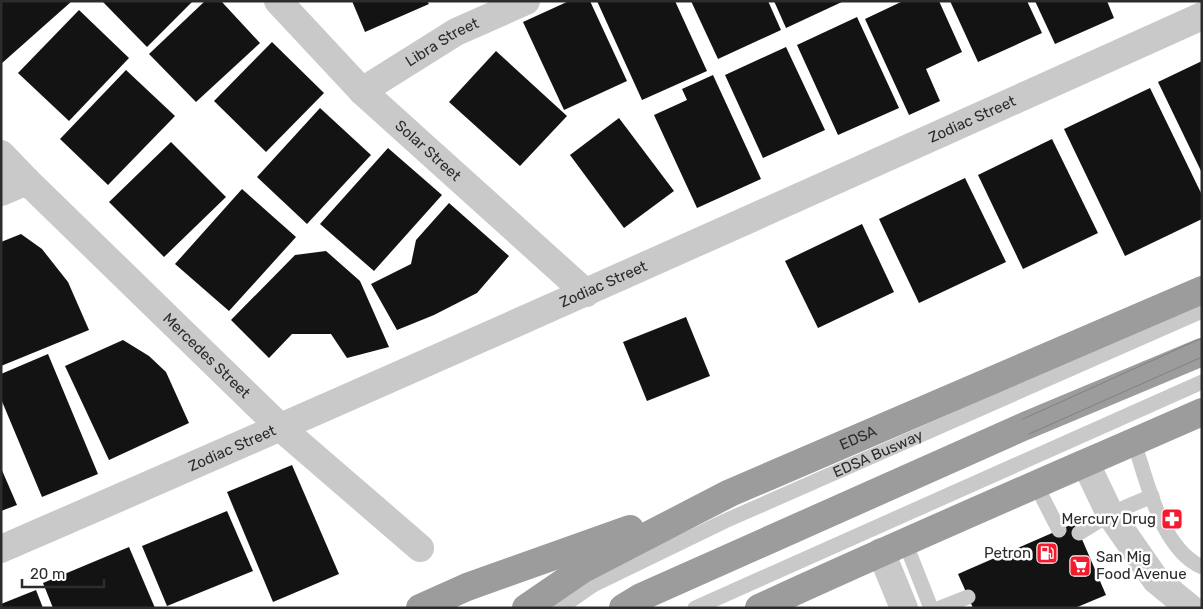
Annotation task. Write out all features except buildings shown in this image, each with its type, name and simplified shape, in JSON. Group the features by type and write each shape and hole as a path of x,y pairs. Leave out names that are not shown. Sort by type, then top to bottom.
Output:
{"highway":[{"name":"EDSA","path":"526,608 583,569 730,493 1202,290"},
{"path":"632,602 1025,426 1202,352"},
{"path":"759,608 893,547 1202,412"},
{"path":"420,608 468,587 730,493"}],"street":[{"name":"Solar Street","path":"278,1 362,91 586,293"},
{"name":"Libra Street","path":"362,91 456,32 526,1"},
{"name":"Zodiac Street","path":"1,549 586,293 1202,16"},
{"name":"Mercedes Street","path":"1,154 281,428 420,548"},
{"path":"1,192 27,181"},
{"path":"1086,464 1110,514 1156,580 1190,608"},
{"path":"893,547 904,608"}],"lane":[{"name":"EDSA Busway","path":"560,608 592,585 725,521 1202,311"},
{"path":"695,608 1202,382"},
{"path":"1134,442 1167,534 1189,560 1202,567"},
{"path":"1036,485 1059,530"},
{"path":"1079,533 1110,514 1152,496"},
{"path":"893,547 931,608"},
{"path":"940,608 968,596"}],"tram line":[{"path":"1023,419 1202,338"},
{"path":"1029,434 1202,357"}],"place":[{"name":"Mercury Drug","path":"1172,519"},
{"name":"Petron","path":"1047,553"},
{"name":"San Mig Food Avenue","path":"1080,566"}]}
